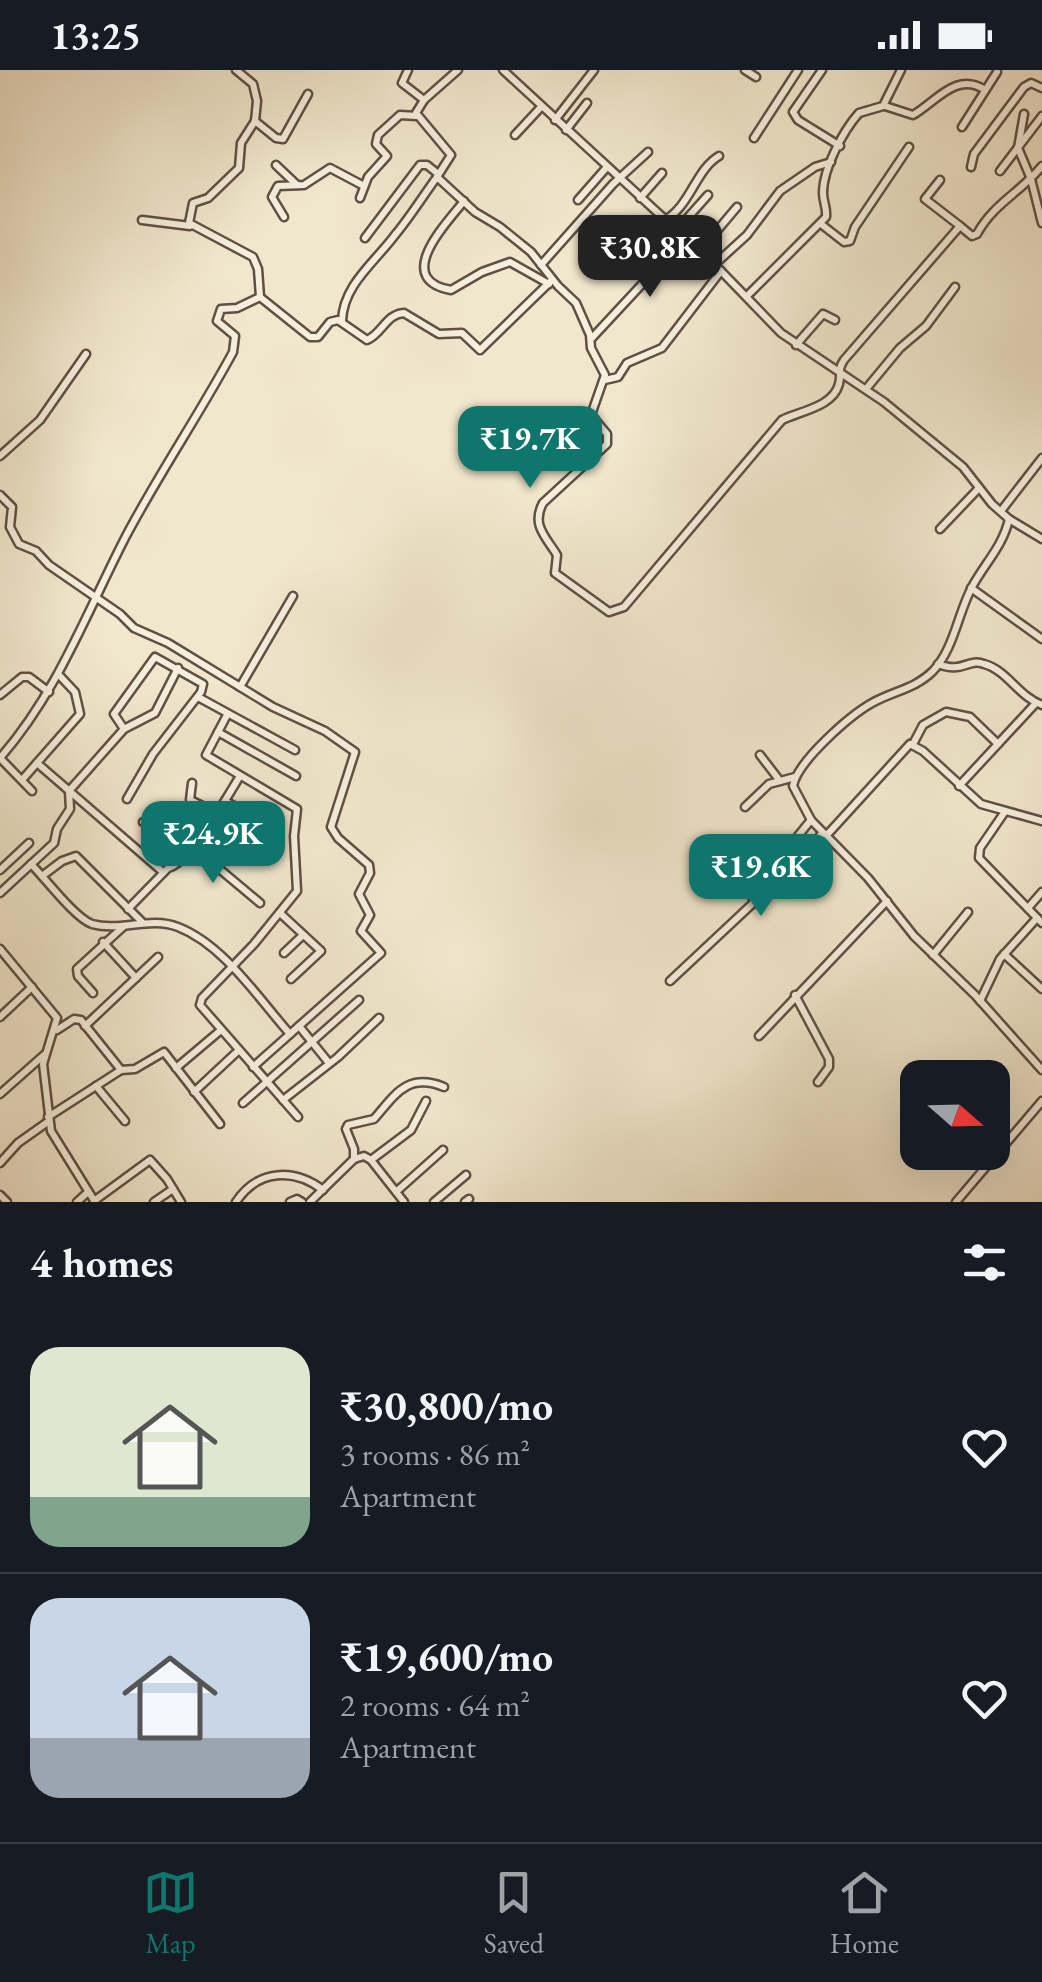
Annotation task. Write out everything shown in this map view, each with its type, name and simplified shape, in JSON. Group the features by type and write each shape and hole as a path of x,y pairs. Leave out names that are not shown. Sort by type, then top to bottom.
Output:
{"street":[{"path":"191,226 193,202 208,198 239,168 241,143 255,121 256,92 236,70"},
{"path":"408,70 402,82 424,100"},
{"path":"416,116 424,100 458,70"},
{"path":"503,70 718,268 796,346 866,389 963,467 1009,519 1042,539"},
{"path":"555,120 594,70"},
{"path":"744,70 756,78"},
{"path":"754,138 798,70"},
{"path":"822,70 793,112 798,120 840,146"},
{"path":"883,106 901,70"},
{"path":"962,128 996,72"},
{"path":"747,296 820,224 828,211 822,196 832,161 859,114 883,106 913,114 965,82 985,90"},
{"path":"971,168 974,154 1024,87 1031,83 1042,88"},
{"path":"255,121 283,139 308,94"},
{"path":"566,130 586,103"},
{"path":"515,135 541,106"},
{"path":"1024,114 1018,148 1042,223"},
{"path":"342,321 344,304 360,277 389,244 451,155 416,116 400,115 378,135 376,144 387,156 370,174 360,198"},
{"path":"1000,171 1042,116"},
{"path":"820,224 844,242 850,241 855,227 910,147"},
{"path":"541,265 648,152"},
{"path":"663,220 676,214 712,160 720,156"},
{"path":"605,380 618,376 627,363 662,348 774,196 809,171 832,161"},
{"path":"276,165 299,186"},
{"path":"365,238 420,165 426,165 464,202 516,240 541,265 551,282"},
{"path":"578,200 607,166"},
{"path":"940,180 925,199 975,236 999,203 1042,166"},
{"path":"284,217 273,203 273,192 284,184 299,186 334,168 364,186"},
{"path":"640,198 662,173"},
{"path":"676,232 708,195"},
{"path":"464,202 426,254 424,269 430,280 450,290 510,262 551,282 580,308 591,338 605,380 591,415 607,434 607,444 544,503 538,522 556,555 555,573 601,609 615,612 624,607 782,420 830,396 840,381 837,371"},
{"path":"700,252 737,206"},
{"path":"142,220 191,226 229,241 253,256 260,297 314,338 334,320 342,321 362,338 371,339 393,315 404,313 439,334 462,333 480,350 551,282"},
{"path":"837,371 960,226"},
{"path":"591,338 684,239"},
{"path":"866,389 900,348 926,326 955,287"},
{"path":"32,791 0,758 59,675 123,542 233,352 234,336 217,321 220,309 236,308 260,297"},
{"path":"796,346 824,314 835,320"},
{"path":"0,456 40,420 86,354"},
{"path":"1000,511 1042,458"},
{"path":"940,529 979,488"},
{"path":"0,495 12,508 10,528 19,544 36,552 134,628 168,643 355,752 330,826 369,865 370,873 359,894 370,915 361,931 381,953 253,1067"},
{"path":"745,808 769,784 795,777 860,710 920,682 938,664 971,588 998,548 1009,519"},
{"path":"971,588 1042,639"},
{"path":"240,687 293,596"},
{"path":"124,728 114,714 153,659 159,657 203,684 198,698 153,754 127,800"},
{"path":"938,664 959,670 975,662 985,664 1039,704 959,786"},
{"path":"0,892 54,842 70,809 69,791 124,728 155,713 178,668"},
{"path":"22,780 80,714 74,692 59,675"},
{"path":"0,695 22,677 29,677 49,692"},
{"path":"198,698 295,750"},
{"path":"670,980 765,892 782,885 824,834 906,746 913,744 926,722 946,712 970,717 998,744"},
{"path":"228,715 206,756 297,808 294,836 299,884 280,913 200,1001 298,1117"},
{"path":"218,732 296,776"},
{"path":"913,744 981,804 1042,822"},
{"path":"760,755 780,781"},
{"path":"37,763 163,872"},
{"path":"128,909 163,872 176,866 240,776"},
{"path":"795,777 797,797 811,820 1041,1067"},
{"path":"192,783 188,798 217,813"},
{"path":"225,801 272,827"},
{"path":"194,802 186,823 203,833"},
{"path":"980,1001 1004,954 1039,920 980,858 980,848 1004,813"},
{"path":"750,905 767,874 811,820"},
{"path":"144,822 190,849 250,891 260,903"},
{"path":"0,870 29,843"},
{"path":"42,876 76,856 143,922"},
{"path":"31,864 86,921 101,925 143,922 180,928 208,946 290,1034"},
{"path":"1028,908 1042,892"},
{"path":"760,1036 887,901"},
{"path":"933,955 968,912"},
{"path":"280,913 321,950 292,979"},
{"path":"93,992 78,976 77,968 126,924"},
{"path":"284,954 304,934"},
{"path":"103,942 136,978"},
{"path":"1,951 57,1018 45,1054 1,1091"},
{"path":"1004,954 1042,989"},
{"path":"85,1026 158,956"},
{"path":"0,1017 32,987"},
{"path":"795,995 830,1058 829,1067 818,1082"},
{"path":"243,1103 359,1000"},
{"path":"283,1100 379,1018"},
{"path":"56,1030 74,1019 85,1026 122,1070"},
{"path":"300,1026 330,1063"},
{"path":"176,1068 221,1030"},
{"path":"194,1092 239,1050"},
{"path":"0,1163 18,1143 96,1086 122,1070 135,1069 160,1052 166,1053 220,1124"},
{"path":"45,1054 53,1138 94,1202 150,1160 181,1202"},
{"path":"354,1159 348,1125 374,1119 392,1094 411,1085 427,1082 444,1087"},
{"path":"96,1086 125,1121"},
{"path":"371,1160 411,1130 426,1101"},
{"path":"956,1202 1042,1101"},
{"path":"397,1192 443,1150"},
{"path":"310,1202 354,1159 364,1156 404,1202"},
{"path":"434,1202 466,1175"},
{"path":"236,1202 258,1182 279,1176 302,1176 323,1190"},
{"path":"154,1202 173,1189"},
{"path":"77,1202 88,1192"},
{"path":"0,1195 7,1202"},
{"path":"290,1202 302,1202"}]}
